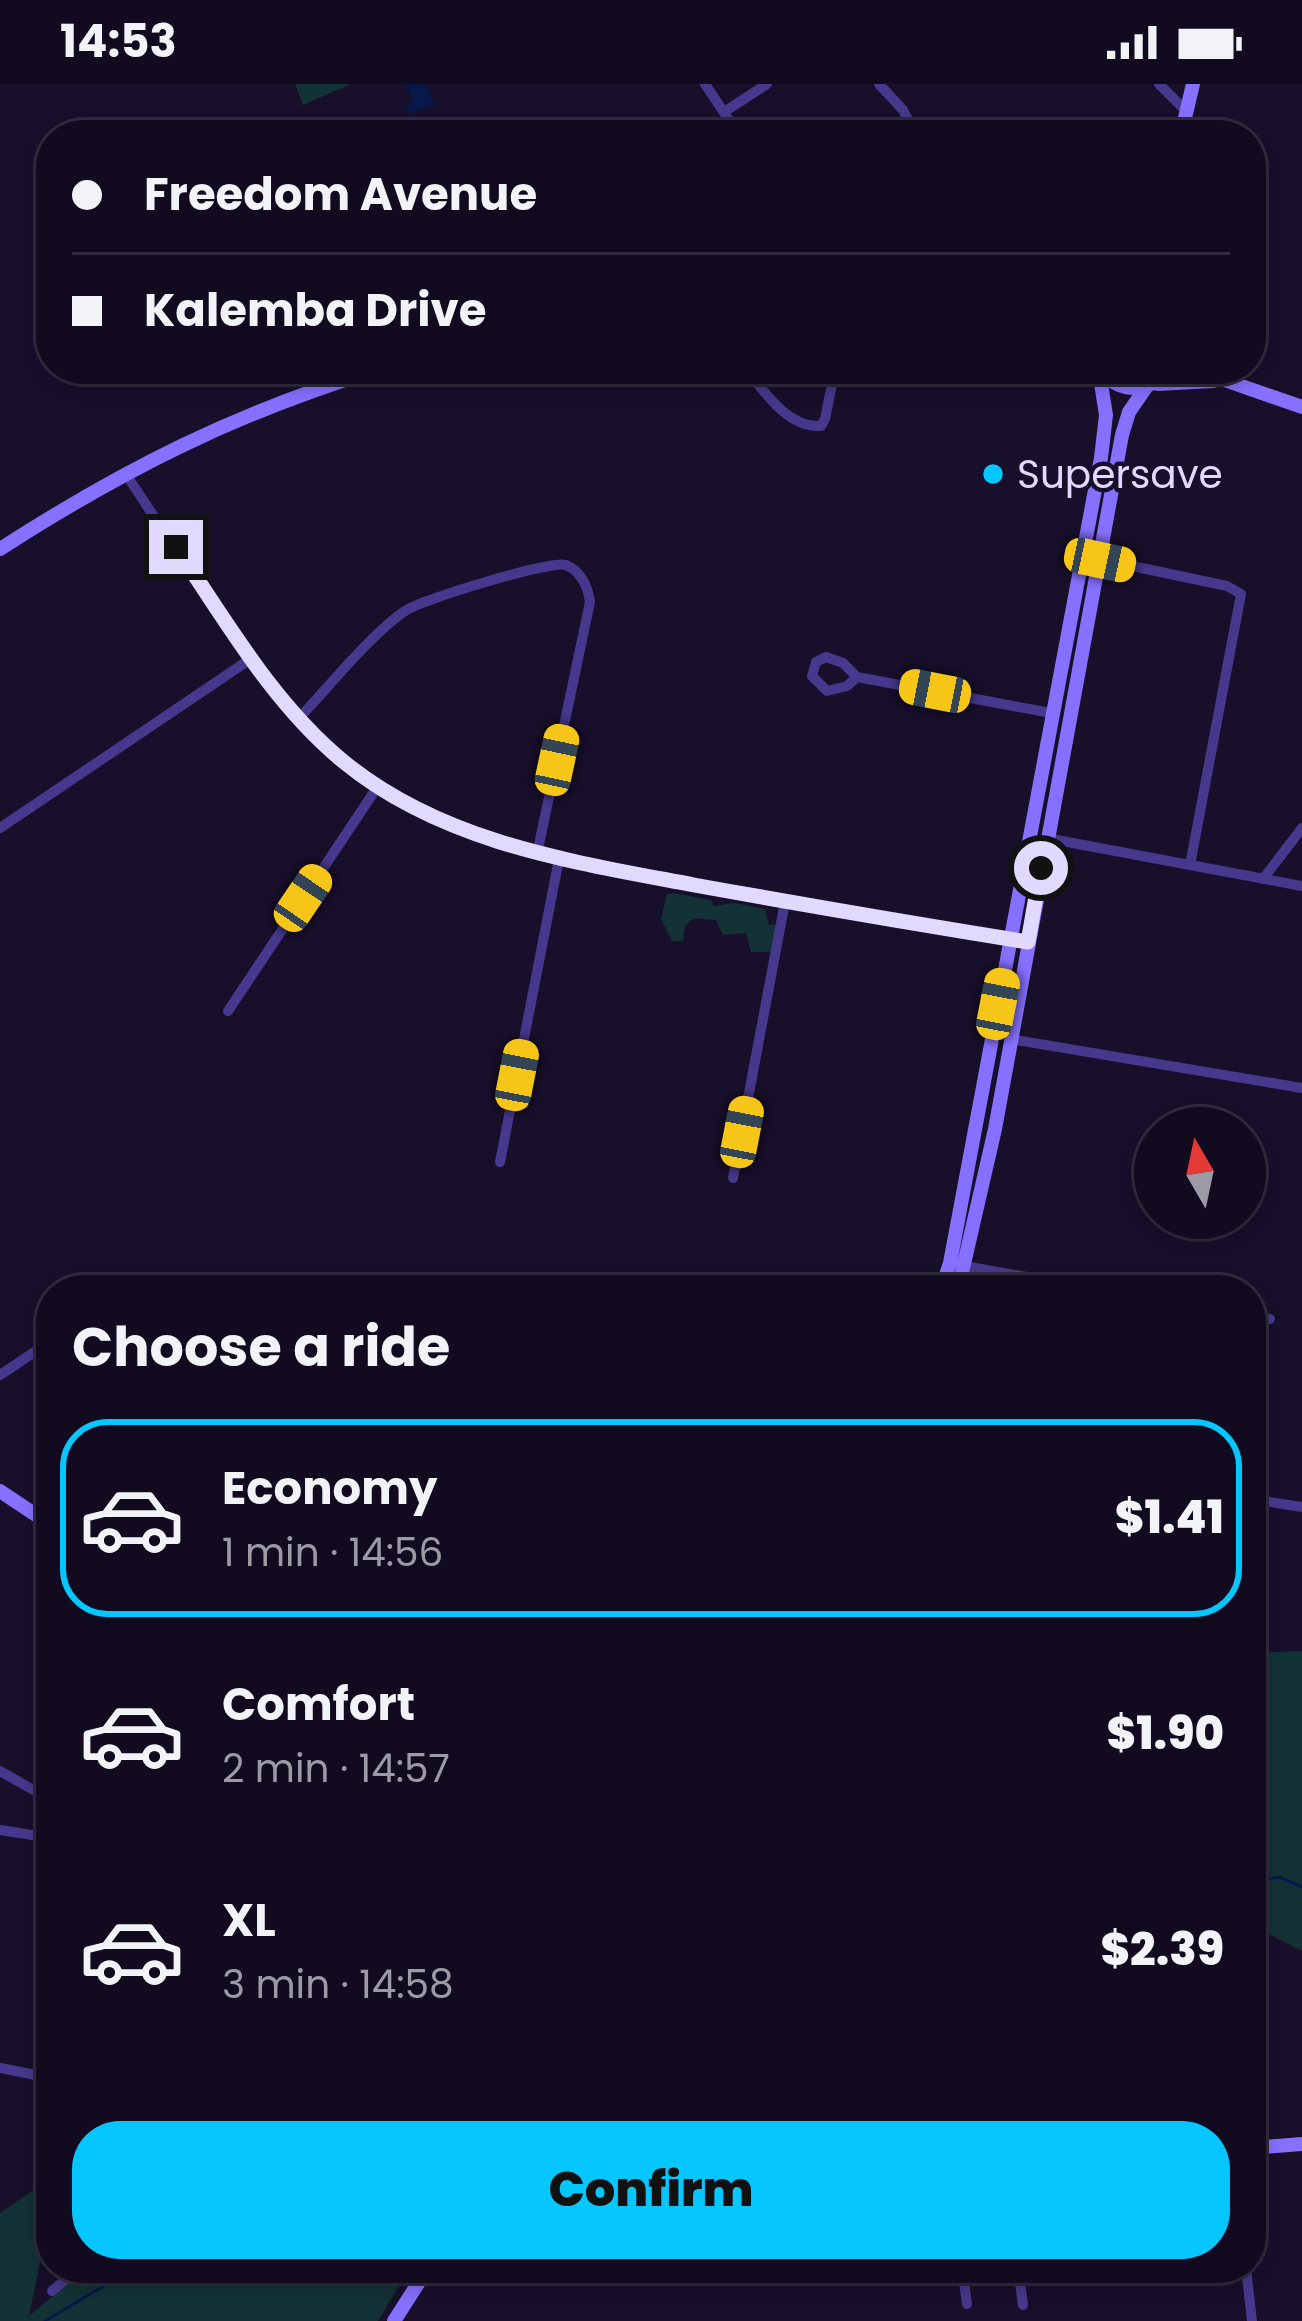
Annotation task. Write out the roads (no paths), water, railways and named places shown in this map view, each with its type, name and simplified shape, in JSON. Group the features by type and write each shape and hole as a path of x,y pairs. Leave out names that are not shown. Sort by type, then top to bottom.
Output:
{"main road":[{"path":"1183,120 1193,84"},
{"path":"0,549 125,473 225,423 336,384"},
{"path":"946,1275 1106,430 1102,384"},
{"path":"1116,384 1163,384"},
{"path":"964,1275 1122,435 1134,404 1151,384"},
{"path":"1230,384 1302,407"},
{"path":"1076,590 1081,656"},
{"path":"0,1492 36,1515"},
{"path":"1266,2148 1302,2144"},
{"path":"394,2321 418,2283"}],"street":[{"path":"705,84 729,120"},
{"path":"724,112 767,84"},
{"path":"879,84 908,120"},
{"path":"1159,84 1185,110"},
{"path":"760,384 789,416 804,425 821,426 832,384"},
{"path":"125,473 299,718 346,764 451,825 559,859 1028,942"},
{"path":"1099,559 1227,586 1241,594 1190,866"},
{"path":"299,718 404,612 555,563 578,573 590,602 537,854"},
{"path":"0,828 252,658"},
{"path":"857,676 1052,713"},
{"path":"228,1011 378,786"},
{"path":"1263,879 1302,830"},
{"path":"1046,838 1302,886"},
{"path":"500,1162 559,859"},
{"path":"734,1178 785,902"},
{"path":"1010,1039 1302,1088"},
{"path":"950,1263 1009,1275"},
{"path":"1266,1318 1270,1319"},
{"path":"0,1375 36,1351"},
{"path":"1266,1501 1302,1508"},
{"path":"0,1771 36,1791"},
{"path":"0,1830 36,1835"},
{"path":"0,2068 36,2075"},
{"path":"52,2290 61,2283"},
{"path":"964,2283 967,2304"},
{"path":"1020,2283 1023,2305"},
{"path":"1248,2283 1252,2321"}],"waterway":[{"path":"1266,1879 1279,1877 1302,1887"},
{"path":"45,2321 109,2283"}],"place":[{"name":"Supersave","path":"993,474"}]}
